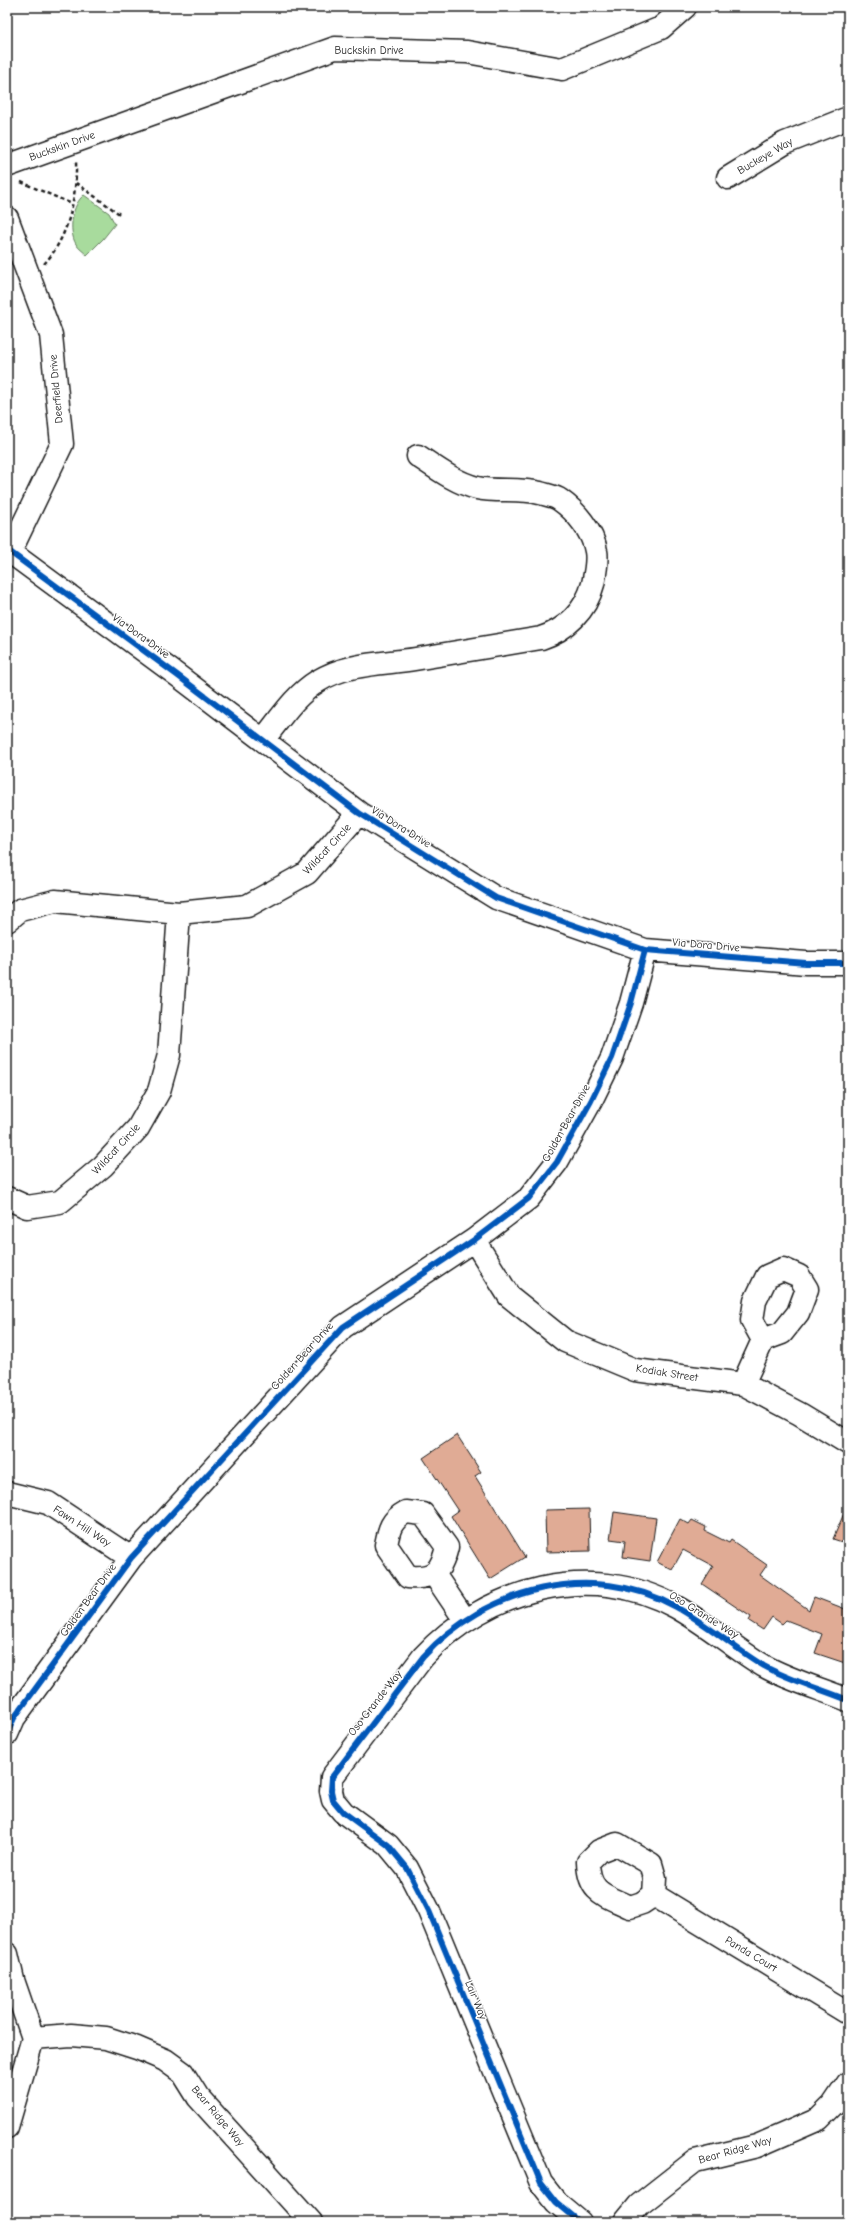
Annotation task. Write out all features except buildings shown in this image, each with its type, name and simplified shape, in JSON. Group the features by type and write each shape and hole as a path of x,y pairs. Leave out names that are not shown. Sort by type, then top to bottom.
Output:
{"street":[{"name":"Buckskin Drive","path":"13,173 76,141 335,48 468,52 562,69 661,28 685,7"},
{"name":"Buckeye Way","path":"728,178 785,143 848,118"},
{"name":"Deerfield Drive","path":"7,218 51,335 62,444 9,554"},
{"path":"263,740 301,694 319,680 332,674 358,666 414,659 541,638 556,633 569,624 590,594 596,573 596,551 586,528 573,511 559,499 539,493 477,488 444,474 418,456"},
{"name":"Via Dora Drive","path":"9,554 263,740 359,813 496,898 645,950 806,963 848,963"},
{"name":"Wildcat Circle","path":"7,921 20,910 55,901 179,913 247,906 306,873 359,813"},
{"name":"Wildcat Circle","path":"7,1198 27,1206 60,1202 103,1166 138,1128 159,1091 169,1055 179,913"},
{"name":"Golden Bear Drive","path":"7,1734 14,1718 131,1558 343,1327 474,1240 529,1198 557,1162 612,1058 631,1002 645,950"},
{"name":"Kodiak Street","path":"474,1240 509,1296 565,1341 636,1370 743,1384 800,1414 848,1443"},
{"path":"743,1384 763,1340"},
{"name":"Fawn Hill Way","path":"7,1493 48,1503 131,1558"},
{"path":"434,1574 465,1620"},
{"name":"Oso Grande Way","path":"333,1800 331,1791 332,1777 346,1756 437,1642 465,1620 489,1606 510,1597 563,1583 588,1582 650,1594 676,1607 765,1666 848,1700"},
{"name":"Lair Way","path":"333,1800 343,1812 388,1845 407,1868 429,1911 541,2183 556,2202 580,2222"},
{"name":"Panda Court","path":"654,1894 848,2013"},
{"path":"7,1954 13,1980 33,2038 7,2127"},
{"name":"Bear Ridge Way","path":"33,2038 71,2035 106,2038 137,2048 165,2060 183,2073 198,2097 311,2222"},
{"name":"Bear Ridge Way","path":"625,2222 639,2205 695,2161 757,2146 819,2119 833,2105 848,2083"}],"path":[{"path":"30,279 55,251 69,218 76,183 76,141"},
{"path":"13,173 72,204"},
{"path":"76,183 121,215"}],"green space":[{"path":"84,195 109,213 115,224 87,255 77,245 72,232 72,218 74,211 80,199"}],"cycle path":[{"path":"10,552 177,675 359,813 496,898 645,950 806,963 848,963"},
{"path":"7,1734 14,1718 131,1558 343,1327 474,1240 529,1198 557,1162 591,1101 612,1058 631,1003 645,950"},
{"path":"580,2222 556,2202 541,2183 429,1911 407,1868 388,1845 343,1812 333,1800 331,1791 332,1777 423,1657 449,1633 477,1613 509,1598 542,1588 576,1584 610,1585 644,1593 676,1607 710,1628 742,1652 764,1666 794,1680 848,1700"}]}
